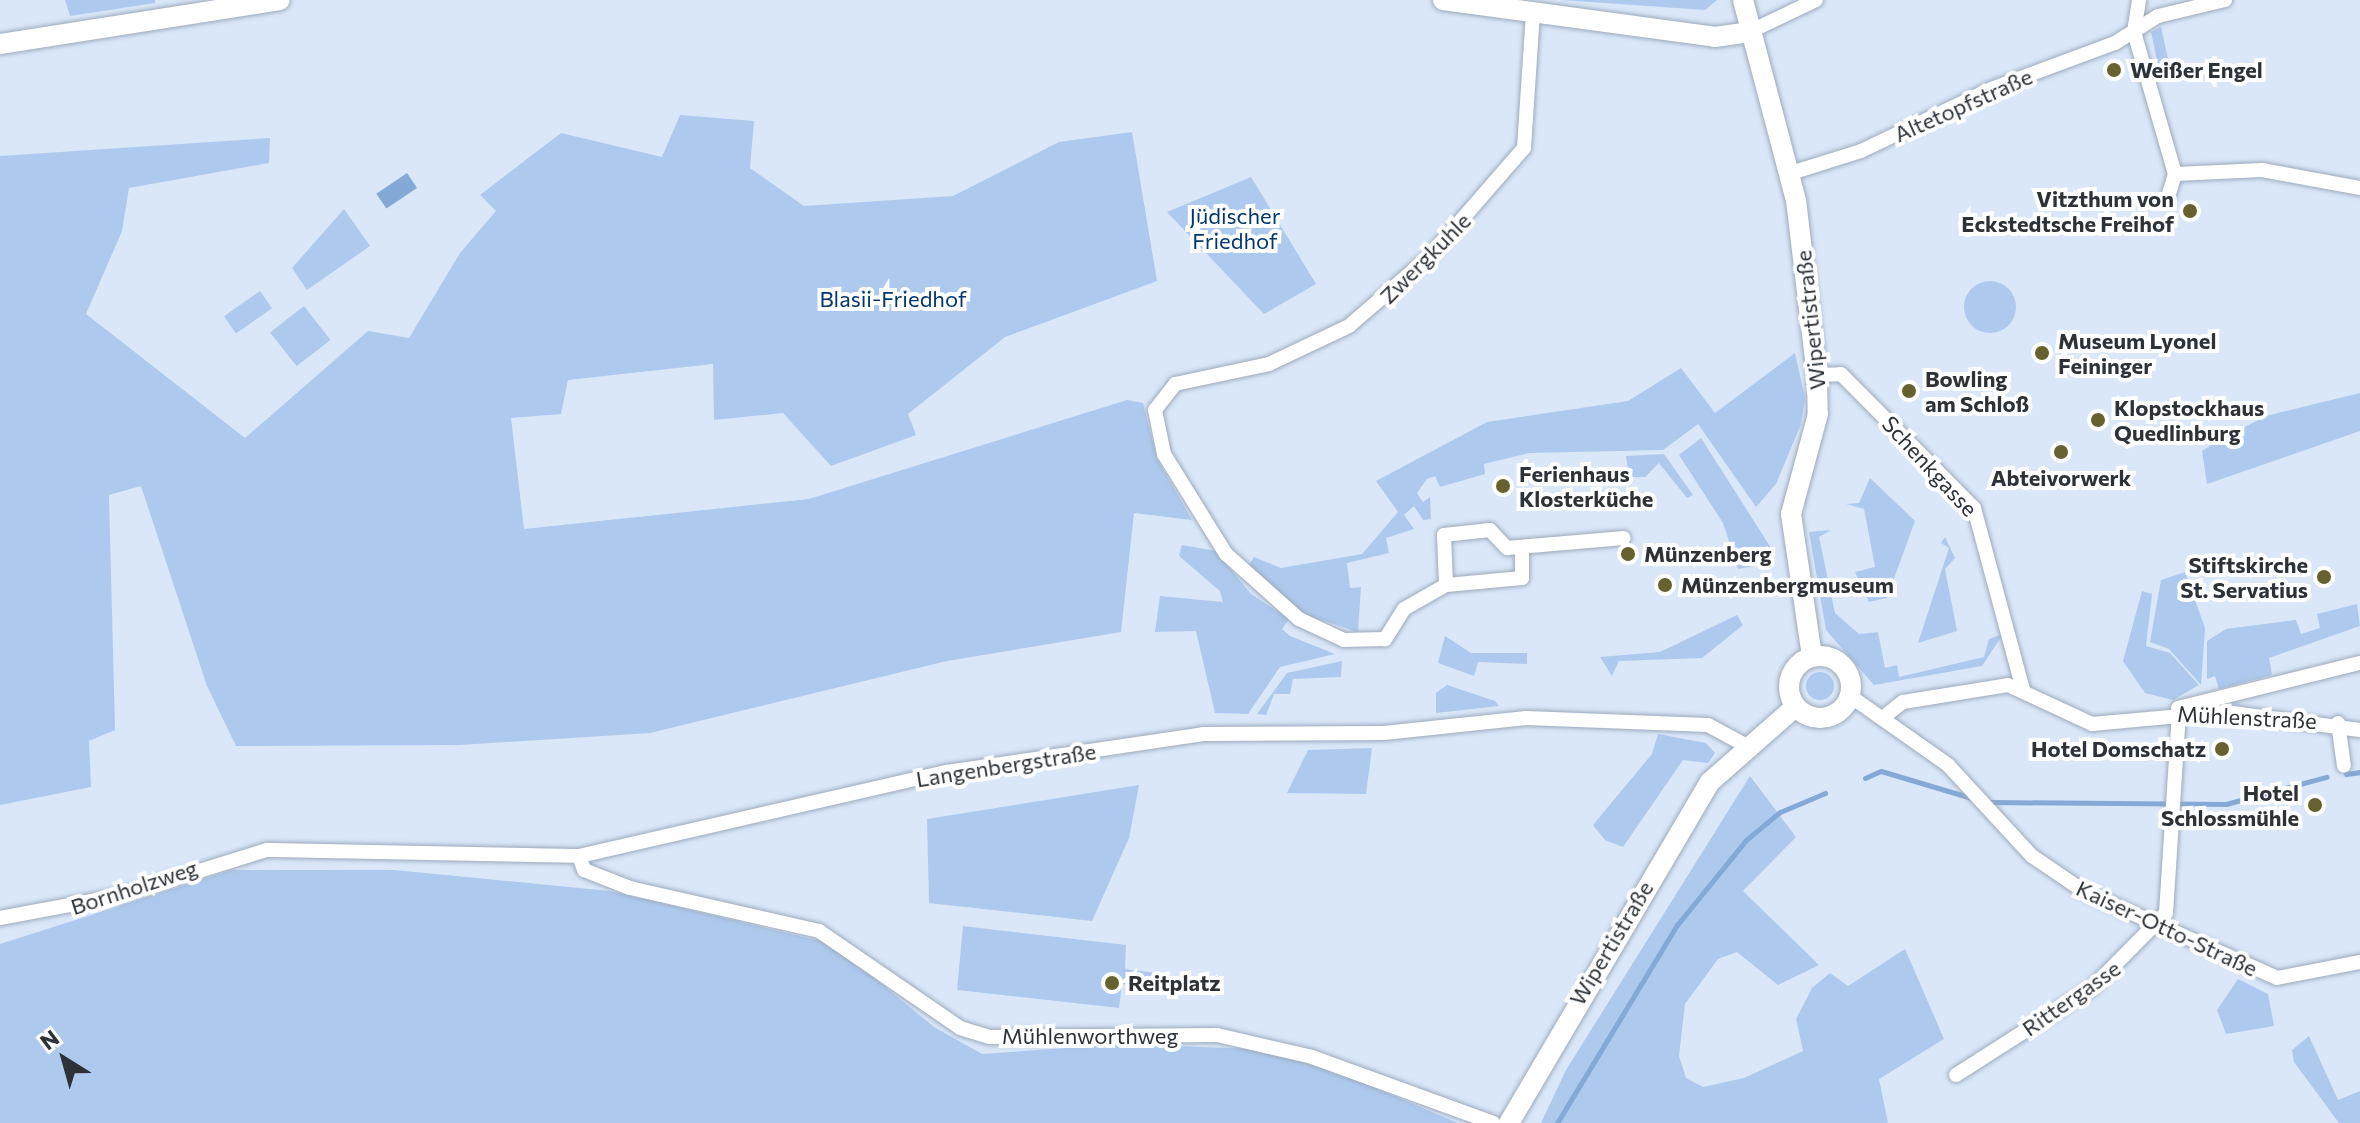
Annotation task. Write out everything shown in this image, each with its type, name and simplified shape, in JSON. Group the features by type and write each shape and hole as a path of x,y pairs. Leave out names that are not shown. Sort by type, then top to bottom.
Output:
{"street":[{"path":"0,44 280,0"},
{"path":"1443,0 1715,37 1749,32 1816,0"},
{"name":"Wipertistraße","path":"1743,0 1749,32 1791,173 1817,375 1818,414 1791,507 1799,601 1812,656"},
{"path":"2139,0 2134,32 2175,174 2168,197"},
{"name":"Altetopfstraße","path":"1791,173 1861,151 2134,32 2158,16 2225,0"},
{"name":"Zwergkuhle","path":"1446,585 1404,609 1385,639 1354,642 1299,619 1222,548 1164,454 1155,410 1175,384 1269,364 1349,326 1430,256 1524,148 1533,14"},
{"path":"2175,174 2262,170 2360,188"},
{"name":"Schenkgasse","path":"1817,375 1841,374 1974,508 2023,690"},
{"path":"1522,547 1522,578 1446,585 1444,535 1490,530 1507,548 1624,538"},
{"path":"1812,656 1842,665 1850,696 1828,717 1795,707 1790,677 1812,656"},
{"path":"2172,712 2360,663"},
{"name":"Mühlenstraße","path":"1885,716 1926,697 1996,685 2023,690 2092,724 2172,712 2212,712 2338,723 2360,730"},
{"name":"Kaiser-Otto-Straße","path":"1850,696 1885,716 1975,790 2066,881 2277,978 2360,962"},
{"name":"Wipertistraße","path":"1509,1123 1687,815 1745,745 1795,707"},
{"name":"Rittergasse","path":"1956,1075 2092,988 2158,925 2168,906 2177,807 2172,712"},
{"name":"Langenbergstraße","path":"267,850 579,856 947,772 1203,734 1384,733 1526,718 1708,725 1745,745"},
{"name":"Mühlenstraße","path":"2338,723 2344,766"},
{"name":"Bornholzweg","path":"4,922 119,896 267,850"},
{"name":"Mühlenworthweg","path":"579,856 584,870 630,888 819,931 960,1028 990,1037 1217,1035 1312,1057 1493,1123"}],"green space":[{"path":"65,0 155,0 155,3 70,16"},
{"path":"1562,0 1717,0 1705,10"},
{"path":"2161,27 2169,63 2183,61 2185,71 2160,75 2151,32"},
{"name":"Blasii-Friedhof","path":"680,115 754,121 750,168 804,206 953,196 1059,142 1132,132 1157,281 1005,337 908,414 916,435 831,466 783,413 714,420 713,364 568,380 561,414 511,418 524,529 809,499 1127,400 1143,403 1157,459 1192,520 1134,513 1121,632 947,661 650,733 460,745 236,746 207,686 141,486 109,495 115,730 89,741 91,787 0,805 0,156 270,138 269,163 129,188 122,231 86,314 245,438 368,331 409,338 460,253 496,211 480,195 561,133 662,157"},
{"name":"Jüdischer Friedhof","path":"1251,177 1316,284 1264,314 1167,212"},
{"path":"344,209 370,246 307,290 292,268"},
{"path":"1990,281 2008,289 2016,307 2008,325 1990,333 1972,325 1964,307 1972,289"},
{"path":"260,291 272,308 236,333 224,316"},
{"path":"304,306 330,340 297,366 270,332"},
{"path":"1795,353 1805,398 1801,424 1776,484 1756,507 1698,424 1663,450 1529,453 1484,464 1485,474 1440,487 1435,476 1427,479 1417,493 1423,502 1430,497 1431,519 1423,520 1414,506 1404,515 1414,529 1386,538 1389,553 1347,563 1350,588 1361,587 1358,632 1297,612 1247,568 1254,557 1281,568 1362,554 1398,512 1376,481 1487,422 1628,401 1681,368 1715,413"},
{"path":"2360,393 2360,431 2207,484 2202,451 2216,442 2266,416"},
{"path":"1701,438 1773,551 1771,563 1738,569 1723,523 1679,455"},
{"path":"1664,454 1693,495 1687,498 1659,463 1645,477 1629,477 1626,456"},
{"path":"1870,478 1915,521 1887,598 1869,602 1855,572 1875,567 1864,509 1846,504 1859,503"},
{"path":"1831,530 1819,537 1835,613 1859,634 1878,632 1885,668 1897,665 1899,677 1984,657 1989,639 2003,634 1982,666 1874,685 1826,630 1809,532"},
{"path":"1945,537 1955,558 1945,569 1957,631 1918,643 1949,548 1941,543"},
{"path":"1182,545 1216,551 1251,594 1289,619 1282,629 1290,636 1335,654 1280,667 1248,714 1215,713 1196,631 1155,632 1160,596 1223,602 1220,591 1179,556"},
{"path":"2185,572 2205,628 2201,685 2169,649 2150,642 2161,580"},
{"path":"2142,591 2152,594 2146,646 2170,653 2199,685 2173,700 2145,693 2123,661"},
{"path":"2357,604 2360,626 2269,658 2272,675 2219,689 2215,676 2207,679 2207,641 2226,629 2296,620 2301,634 2320,628 2317,614"},
{"path":"1737,615 1743,625 1702,658 1619,661 1612,676 1600,657 1660,652"},
{"path":"1445,636 1471,653 1527,653 1527,664 1478,662 1474,676 1438,663"},
{"path":"1342,661 1341,677 1293,679 1290,694 1274,694 1266,715 1257,714 1287,673"},
{"path":"1820,672 1830,676 1834,686 1830,696 1820,700 1810,696 1806,686 1810,676"},
{"path":"1447,685 1495,701 1499,706 1436,713 1436,693"},
{"path":"1658,734 1706,743 1715,753 1708,763 1683,760 1623,847 1605,840 1593,825 1652,754"},
{"path":"1372,748 1366,794 1287,793 1308,750"},
{"path":"1750,776 1796,837 1743,891 1819,965 1778,985 1737,952 1718,959 1685,1004 1679,1056 1686,1078 1703,1087 1744,1078 1803,1051 1796,1019 1812,988 1830,973 1848,986 1905,949 1944,1039 1879,1079 1888,1123 1541,1123 1566,1070"},
{"path":"1139,785 1129,838 1092,921 929,903 927,819"},
{"path":"232,870 394,870 610,891 833,944 934,1027 982,1054 1121,1044 1254,1049 1319,1064 1458,1123 0,1123 0,944"},
{"path":"963,926 1126,945 1125,969 1156,973 1155,988 1122,984 1119,1008 957,990"},
{"path":"2238,979 2268,994 2274,1026 2226,1034 2217,1010"},
{"path":"2309,1036 2338,1100 2360,1091 2360,1123 2339,1123 2294,1062 2292,1050"}],"shaded area":[{"path":"407,173 417,188 386,209 376,194"}],"waterway":[{"path":"1865,778 1881,771 1975,799"},
{"path":"2346,774 2360,772"},
{"path":"1989,802 2226,804 2326,777"},
{"path":"1557,1123 1677,925 1746,840 1780,812 1825,793"}],"place":[{"name":"Weißer Engel","path":"2114,70"},
{"name":"Vitzthum von Eckstedtsche Freihof","path":"2190,211"},
{"name":"Museum Lyonel Feininger","path":"2042,353"},
{"name":"Bowling am Schloß","path":"1909,391"},
{"name":"Klopstockhaus Quedlinburg","path":"2098,420"},
{"name":"Abteivorwerk","path":"2061,452"},
{"name":"Ferienhaus Klosterküche","path":"1503,486"},
{"name":"Münzenberg","path":"1628,554"},
{"name":"Stiftskirche St. Servatius","path":"2324,577"},
{"name":"Münzenbergmuseum","path":"1665,585"},
{"name":"Hotel Domschatz","path":"2222,749"},
{"name":"Hotel Schlossmühle","path":"2315,805"},
{"name":"Reitplatz","path":"1112,983"}]}
